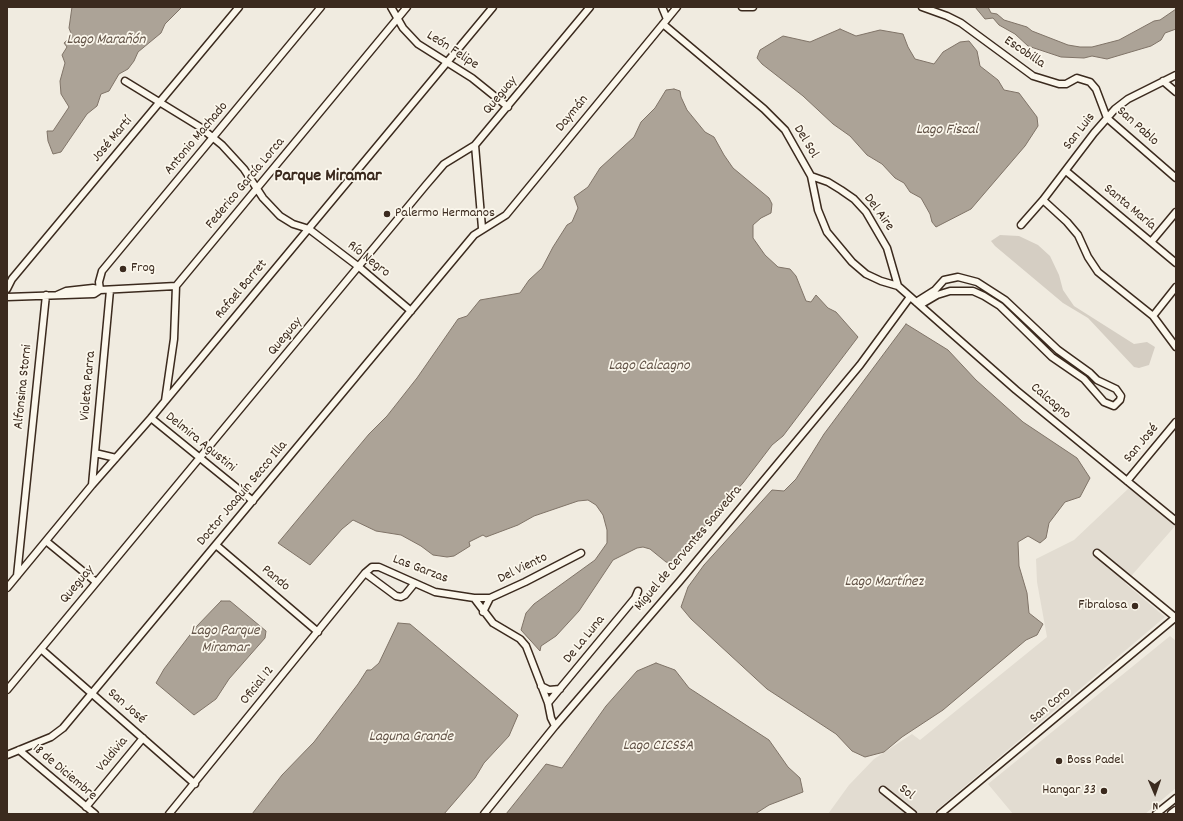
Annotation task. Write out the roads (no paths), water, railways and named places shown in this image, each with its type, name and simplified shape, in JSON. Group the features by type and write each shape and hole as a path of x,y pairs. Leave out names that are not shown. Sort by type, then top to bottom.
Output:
{"main road":[{"path":"1172,814 1176,811"}],"street":[{"name":"José Martí","path":"7,289 12,279 239,7"},
{"name":"Antonio Machado","path":"100,290 99,282 102,271 214,138 321,7"},
{"name":"León Felipe","path":"391,7 410,36 418,44 472,78 508,107"},
{"name":"Federico García Lorca","path":"176,286 407,7"},
{"name":"Rafael Barret","path":"7,588 92,485 152,418 494,7"},
{"name":"Queguay","path":"7,690 444,164 474,145 508,107 590,7"},
{"path":"662,7 665,22"},
{"name":"Daymán","path":"482,228 506,215 677,7"},
{"path":"742,7 753,7"},
{"name":"Escobilla","path":"922,7 961,23 1033,76 1059,84 1066,84 1077,78 1090,82 1096,89 1103,108"},
{"name":"Del Sol","path":"665,22 772,116 790,139 811,176 818,210 826,232 838,247 866,274 881,281 898,286"},
{"name":"San Luis","path":"1021,225 1043,200 1107,118 1128,99 1176,75"},
{"name":"Río Negro","path":"125,81 214,138 237,161 270,206 280,216 293,224 309,230 359,267 411,310"},
{"path":"1163,81 1176,92"},
{"name":"San Pablo","path":"1103,108 1107,118 1176,178"},
{"path":"474,145 482,228"},
{"name":"Santa María","path":"1066,171 1176,263"},
{"name":"Del Aire","path":"811,176 828,182 841,190 854,199 866,212 887,248 898,286"},
{"path":"1043,200 1067,222 1078,235 1098,272 1153,316 1176,347"},
{"path":"1151,242 1176,212"},
{"name":"Doctor Joaquín Secco Illa","path":"7,755 58,734 411,310 474,235 482,228"},
{"path":"958,277 977,282 1005,300 1058,350 1090,373 1101,384 1116,389 1121,396 1118,403 1114,406 1104,402 1084,379 1052,357 1000,306 973,291 950,291 918,304 935,290 944,280 958,277"},
{"path":"7,298 46,295 67,296 94,294 100,290 176,286 174,339 165,401"},
{"name":"Calcagno","path":"898,286 1016,390 1176,521"},
{"path":"1153,316 1176,287"},
{"name":"Violeta Parra","path":"92,485 110,290"},
{"name":"Alfonsina Storni","path":"17,576 46,295"},
{"name":"Miguel de Cervantes Saavedra","path":"484,814 555,726 679,582 860,365 910,297"},
{"path":"1000,306 1005,300"},
{"path":"1052,357 1058,350"},
{"path":"166,386 174,390"},
{"name":"Delmira Agustini","path":"152,418 253,501"},
{"name":"San José","path":"1127,481 1176,422"},
{"path":"1170,430 1176,434"},
{"path":"95,453 116,458"},
{"path":"46,542 96,582"},
{"name":"Pando","path":"216,545 318,632"},
{"name":"Del Viento","path":"483,612 490,598 581,553"},
{"path":"1097,553 1176,617"},
{"name":"Las Garzas","path":"365,572 368,568 375,566 435,592 474,598 490,598"},
{"path":"365,572 396,596 401,597 405,595 414,584"},
{"name":"Oficial 12","path":"169,814 195,784 365,572"},
{"name":"De La Luna","path":"548,703 635,598 638,591"},
{"path":"474,598 483,612 493,623 520,639 526,646 548,703 551,718 555,726"},
{"name":"San Cono","path":"940,814 1176,617"},
{"name":"San José","path":"41,648 195,784"},
{"path":"541,686 549,690 560,689"},
{"name":"Valdivia","path":"86,806 143,738"},
{"name":"18 de Diciembre","path":"19,750 95,814"},
{"name":"Sol","path":"883,790 913,814"},
{"path":"1156,814 1176,798"}],"water":[{"name":"Lago Marañón","path":"72,7 182,7 165,24 161,33 138,52 134,61 128,69 119,74 109,91 101,94 97,106 87,114 61,152 53,154 48,141 47,131 53,131 69,107 61,94 60,81 65,63 62,55 67,47 64,43 72,36 69,28"},
{"path":"975,7 988,7 991,13 997,14 1004,20 1027,27 1032,31 1068,45 1080,47 1092,47 1119,40 1154,21 1160,20 1176,9 1176,29 1165,33 1161,40 1151,46 1107,59 1092,56 1084,58 1061,57 1028,46 1015,34 999,25 993,18 985,19"},
{"name":"Lago Fiscal","path":"840,29 856,36 880,30 903,34 915,59 934,64 943,52 960,42 969,41 977,51 980,66 998,80 1004,90 1019,93 1037,117 1038,126 1025,146 971,209 936,227 932,222 930,214 921,198 910,192 904,183 895,178 882,164 867,155 850,136 833,124 803,96 762,64 757,58 760,50 783,36 810,42"},
{"name":"Lago Calcagno","path":"674,89 680,91 687,110 705,132 714,137 733,168 769,198 772,204 771,213 761,218 753,225 753,238 765,255 778,267 790,269 796,276 806,301 811,302 816,295 828,308 836,312 858,337 783,436 772,445 743,483 678,556 674,564 666,562 650,549 643,547 637,548 613,560 579,611 556,636 541,646 540,651 521,630 526,613 534,604 595,560 607,543 607,530 603,515 596,505 588,500 578,501 534,516 518,525 486,537 483,535 469,542 470,546 454,556 447,557 433,555 421,546 401,535 376,531 353,520 342,529 310,565 278,543 369,434 387,416 417,378 458,319 467,316 480,300 520,293 529,280 542,268 567,225 572,222 578,208 574,197 588,187 600,168 634,137 641,122 655,108 666,90"},
{"name":"Lago Martínez","path":"906,324 948,350 976,380 1023,422 1077,458 1090,478 1080,497 1065,502 1049,523 1046,538 1040,543 1028,536 1018,542 1019,566 1027,593 1029,613 1043,624 1037,635 1026,640 943,710 902,737 884,752 865,757 852,751 836,734 767,689 691,619 681,607 688,587 704,565 772,490 784,491 796,479 824,434"},
{"name":"Lago Parque Miramar","path":"221,601 230,601 266,631 265,638 229,679 216,699 194,715 156,683 164,669 196,627"},
{"name":"Laguna Grande","path":"398,623 410,624 518,715 509,736 484,763 475,778 444,814 252,814 282,775 314,742 367,670 371,670 379,663"},
{"name":"Lago CICSSA","path":"656,663 675,670 689,688 769,740 788,767 800,778 803,792 769,805 755,814 506,814 546,764 562,768 606,706 637,671"}],"place":[{"name":"Palermo Hermanos","path":"387,214"},
{"name":"Frog","path":"123,269"},
{"name":"Fibralosa","path":"1135,606"},
{"name":"Boss Padel","path":"1059,761"},
{"name":"Hangar 33","path":"1104,791"}],"district":[{"name":"Parque Miramar","path":"328,178"}]}
